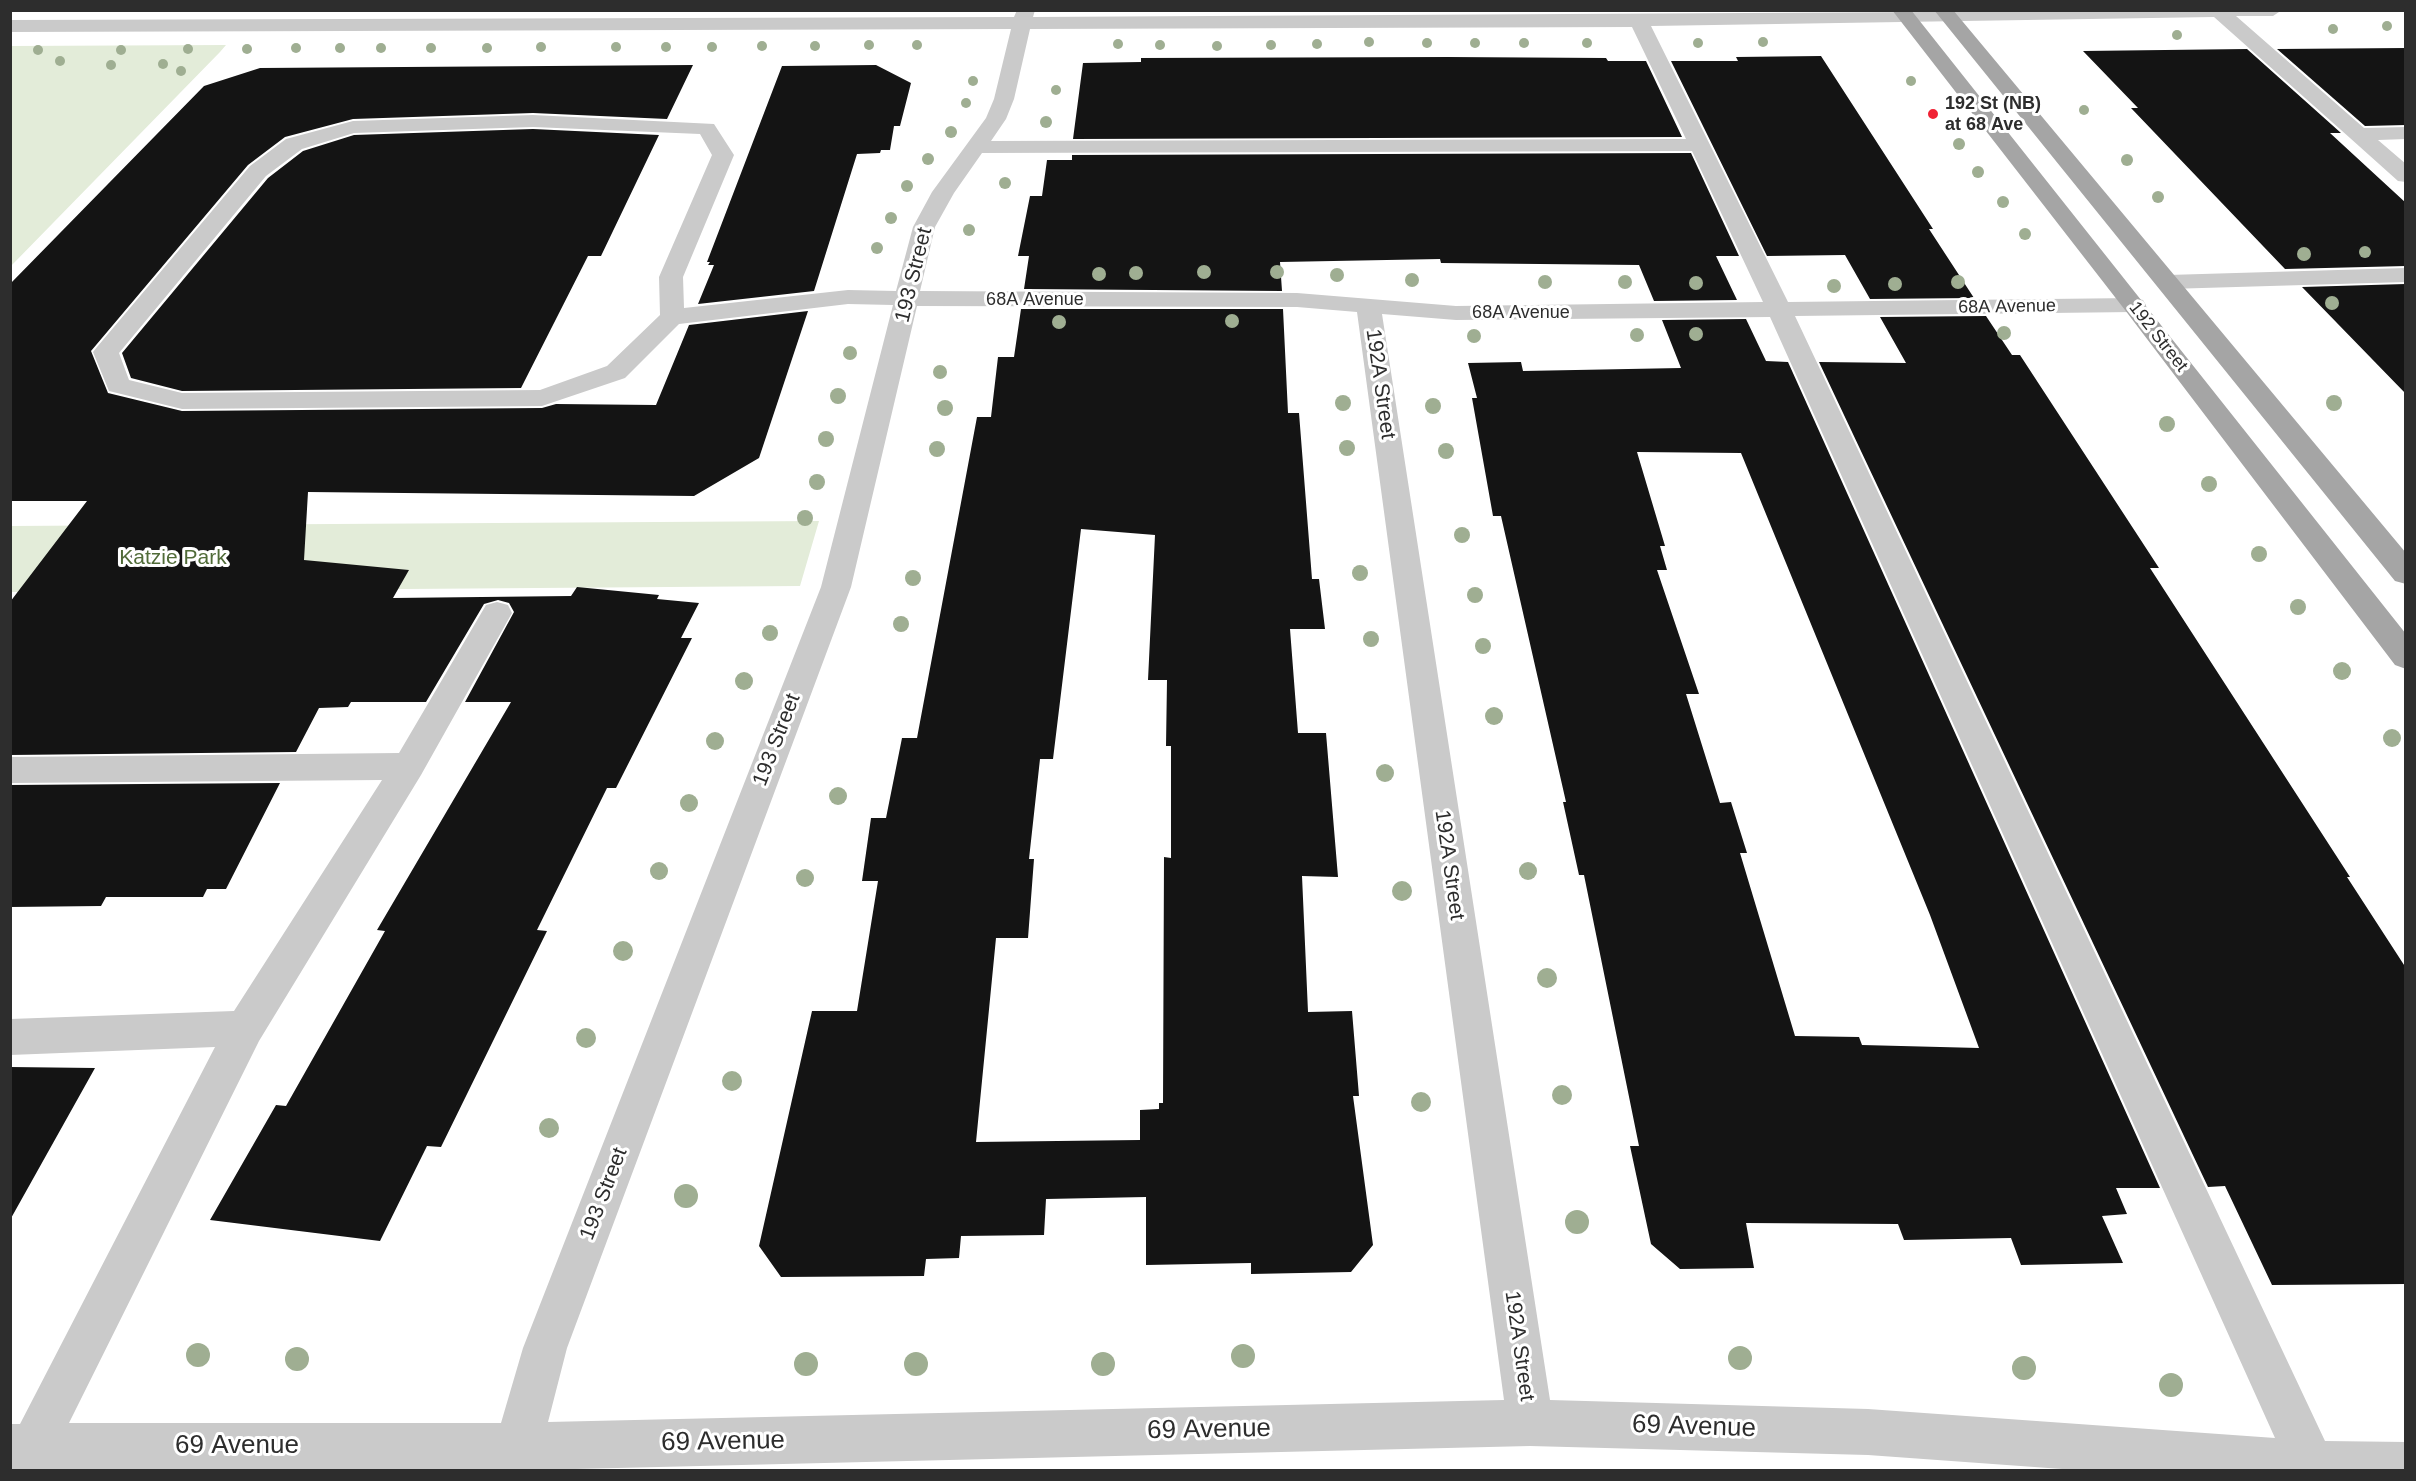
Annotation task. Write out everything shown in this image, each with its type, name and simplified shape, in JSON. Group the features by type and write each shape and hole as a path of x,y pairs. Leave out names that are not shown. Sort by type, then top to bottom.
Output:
{"main road":[{"name":"192 Street","path":"1946,14 2406,574"},
{"name":"192 Street","path":"1904,15 2134,305 2406,657"}],"street":[{"path":"44,26 62,10"},
{"path":"280,26 295,10"},
{"path":"10,26 280,26 518,18 762,17 1639,21 2273,10"},
{"path":"2218,11 2406,176"},
{"name":"193 Street","path":"514,1458 545,1348 836,587 924,227 943,192 978,147 996,119 1004,99 1024,17"},
{"path":"1639,21 1780,311 2313,1467"},
{"path":"533,121 706,128 723,156 671,277 672,316 616,372 542,398 182,400 118,385 106,352 258,171 294,144 352,127 533,121"},
{"path":"2357,134 2406,133"},
{"path":"978,147 1699,145"},
{"path":"2168,282 2406,275"},
{"name":"68A Avenue","path":"672,316 848,297 1297,300 1456,313 1780,311 2134,305"},
{"name":"192A Street","path":"1369,307 1530,1423"},
{"path":"22,1447 245,1028 409,766 497,613"},
{"path":"10,770 409,766"},
{"path":"10,1037 245,1028"},
{"name":"69 Avenue","path":"22,1447 514,1458 1530,1423 1868,1432 2313,1467 2406,1466"}],"green space":[{"path":"226,45 220,52 11,266 11,46"},
{"name":"Katzie Park","path":"819,521 800,586 11,592 10,526"}],"building":[{"path":"2406,48 2406,125 2365,126 2277,49"},
{"path":"2247,49 2341,133 2330,133 2406,203 2406,266 2285,269 2131,108 2138,108 2083,51"},
{"path":"1821,56 1933,229 1929,229 1974,298 1870,299 1845,255 1767,256 1671,61 1738,61 1736,57"},
{"path":"1141,58 1606,58 1608,61 1646,61 1682,137 1073,139 1083,63 1141,62"},
{"path":"693,65 667,119 533,113 353,119 285,137 248,165 91,351 108,393 182,411 542,408 556,404 656,405 689,325 808,311 759,458 694,496 308,492 304,560 409,570 393,598 571,596 577,587 659,595 657,599 699,603 681,638 692,638 616,788 607,788 537,930 547,931 441,1147 427,1146 380,1241 210,1220 276,1105 286,1106 385,931 377,930 511,702 465,702 514,612 509,603 498,600 484,604 426,702 351,702 348,707 319,708 296,752 10,755 10,602 87,501 10,501 10,284 204,86 260,68"},
{"path":"876,65 911,83 900,126 894,126 890,150 857,154 814,291 698,304 714,265 708,265 710,262 707,262 782,66"},
{"path":"533,129 659,135 601,256 588,256 521,388 182,391 131,378 122,353 268,178 303,151 354,135"},
{"path":"1691,153 1739,256 1716,256 1737,300 1654,301 1639,265 1441,263 1440,259 1280,262 1282,291 1024,289 1029,256 1018,256 1030,196 1042,196 1047,160 1072,160 1072,155"},
{"path":"2406,284 2406,394 2302,287"},
{"path":"1021,309 1283,309 1288,413 1299,413 1312,579 1319,579 1325,629 1290,629 1298,733 1326,733 1338,877 1302,876 1308,1012 1352,1011 1359,1096 1353,1096 1373,1245 1351,1272 1251,1274 1251,1263 1146,1265 1146,1197 1046,1199 1044,1235 961,1236 959,1258 926,1259 924,1276 781,1277 759,1246 812,1011 857,1011 878,881 862,881 871,818 886,818 902,738 917,738 977,417 991,417 998,357 1014,357","holes":["1081,529 1155,535 1148,680 1167,680 1166,746 1171,746 1171,858 1164,857 1163,1103 1159,1103 1159,1109 1140,1110 1140,1140 976,1142 996,938 1028,938 1034,859 1029,859 1040,759 1053,759"]},
{"path":"1986,316 2012,355 2020,355 2159,568 2150,568 2350,877 2347,877 2406,968 2406,1284 2272,1285 2225,1186 2208,1187 1819,362 1906,363 1880,317"},
{"path":"1746,319 1766,361 1788,362 2160,1188 2116,1188 2127,1214 2102,1216 2123,1263 2021,1265 2011,1238 1904,1240 1898,1224 1746,1223 1754,1268 1680,1269 1651,1244 1630,1146 1639,1146 1584,875 1579,875 1563,802 1566,802 1501,516 1493,516 1472,398 1477,398 1468,363 1521,362 1523,371 1681,368 1662,320","holes":["1637,452 1741,453 1930,915 1979,1048 1862,1045 1859,1037 1795,1036 1740,853 1747,853 1731,802 1720,803 1686,694 1699,694 1657,570 1667,570 1660,546 1665,546"]},
{"path":"280,783 226,889 207,889 203,897 106,897 101,906 10,907 10,785"},
{"path":"10,1067 95,1068 10,1220"}],"place":[{"name":"192 St (NB) at 68 Ave","path":"1933,114"}]}
